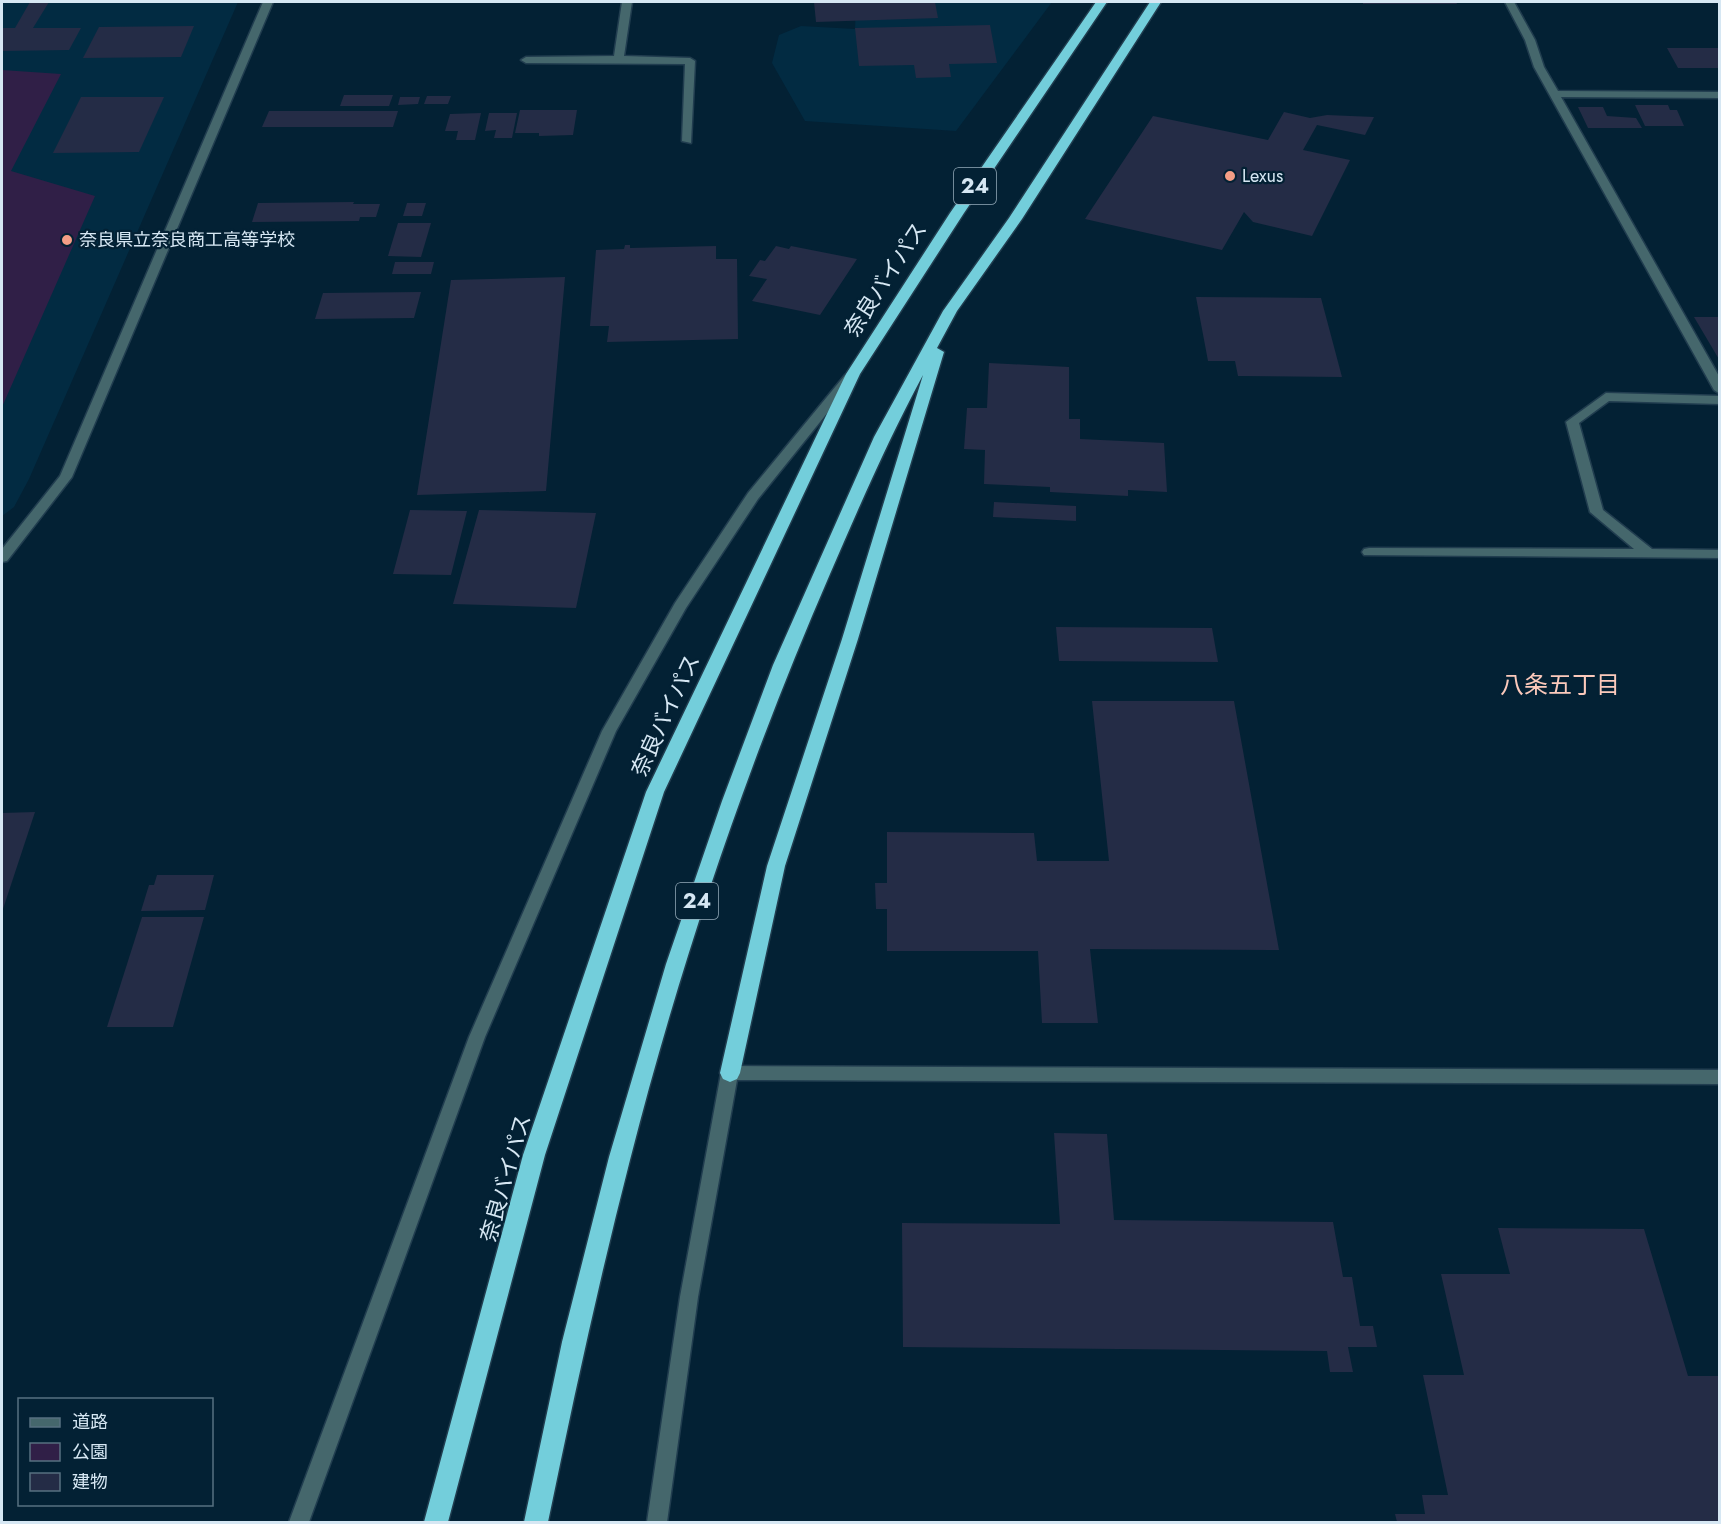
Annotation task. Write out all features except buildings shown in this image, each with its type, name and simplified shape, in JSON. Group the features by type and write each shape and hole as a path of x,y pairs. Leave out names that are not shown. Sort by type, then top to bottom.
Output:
{"highway":[{"name":"奈良バイパス","path":"436,1522 534,1155 655,792 853,374 963,204 1101,2"},
{"name":"24","path":"536,1522 574,1342 620,1157 676,964 782,665 838,532 882,437 950,311 1015,219 1155,2"},
{"path":"730,1073 776,866 850,639 950,311"}],"street":[{"path":"2,558 66,477 268,2"},
{"path":"619,59 627,2"},
{"path":"1509,2 1530,40 1539,67 1719,390"},
{"path":"526,60 690,61 687,141"},
{"path":"1556,94 1719,95"},
{"path":"299,1522 477,1037 609,731 680,606 753,496 853,374"},
{"path":"1648,554 1597,512 1572,422 1605,397 1719,400"},
{"path":"1369,552 1719,554"},
{"path":"657,1522 712,1154 730,1073 1719,1077"}],"shaded area":[{"name":"奈良県立奈良商工高等学校","path":"2,2 238,2 29,479 14,507 2,516"},
{"path":"856,2 1052,2 956,131 805,121 772,63 779,35 801,26 855,29"}],"green space":[{"path":"2,70 61,74 11,171 95,196 2,407"}],"place":[{"name":"Lexus","path":"1230,176"},
{"name":"奈良県立奈良商工高等学校","path":"67,240"}],"district":[{"name":"八条五丁目","path":"1560,684"}]}
